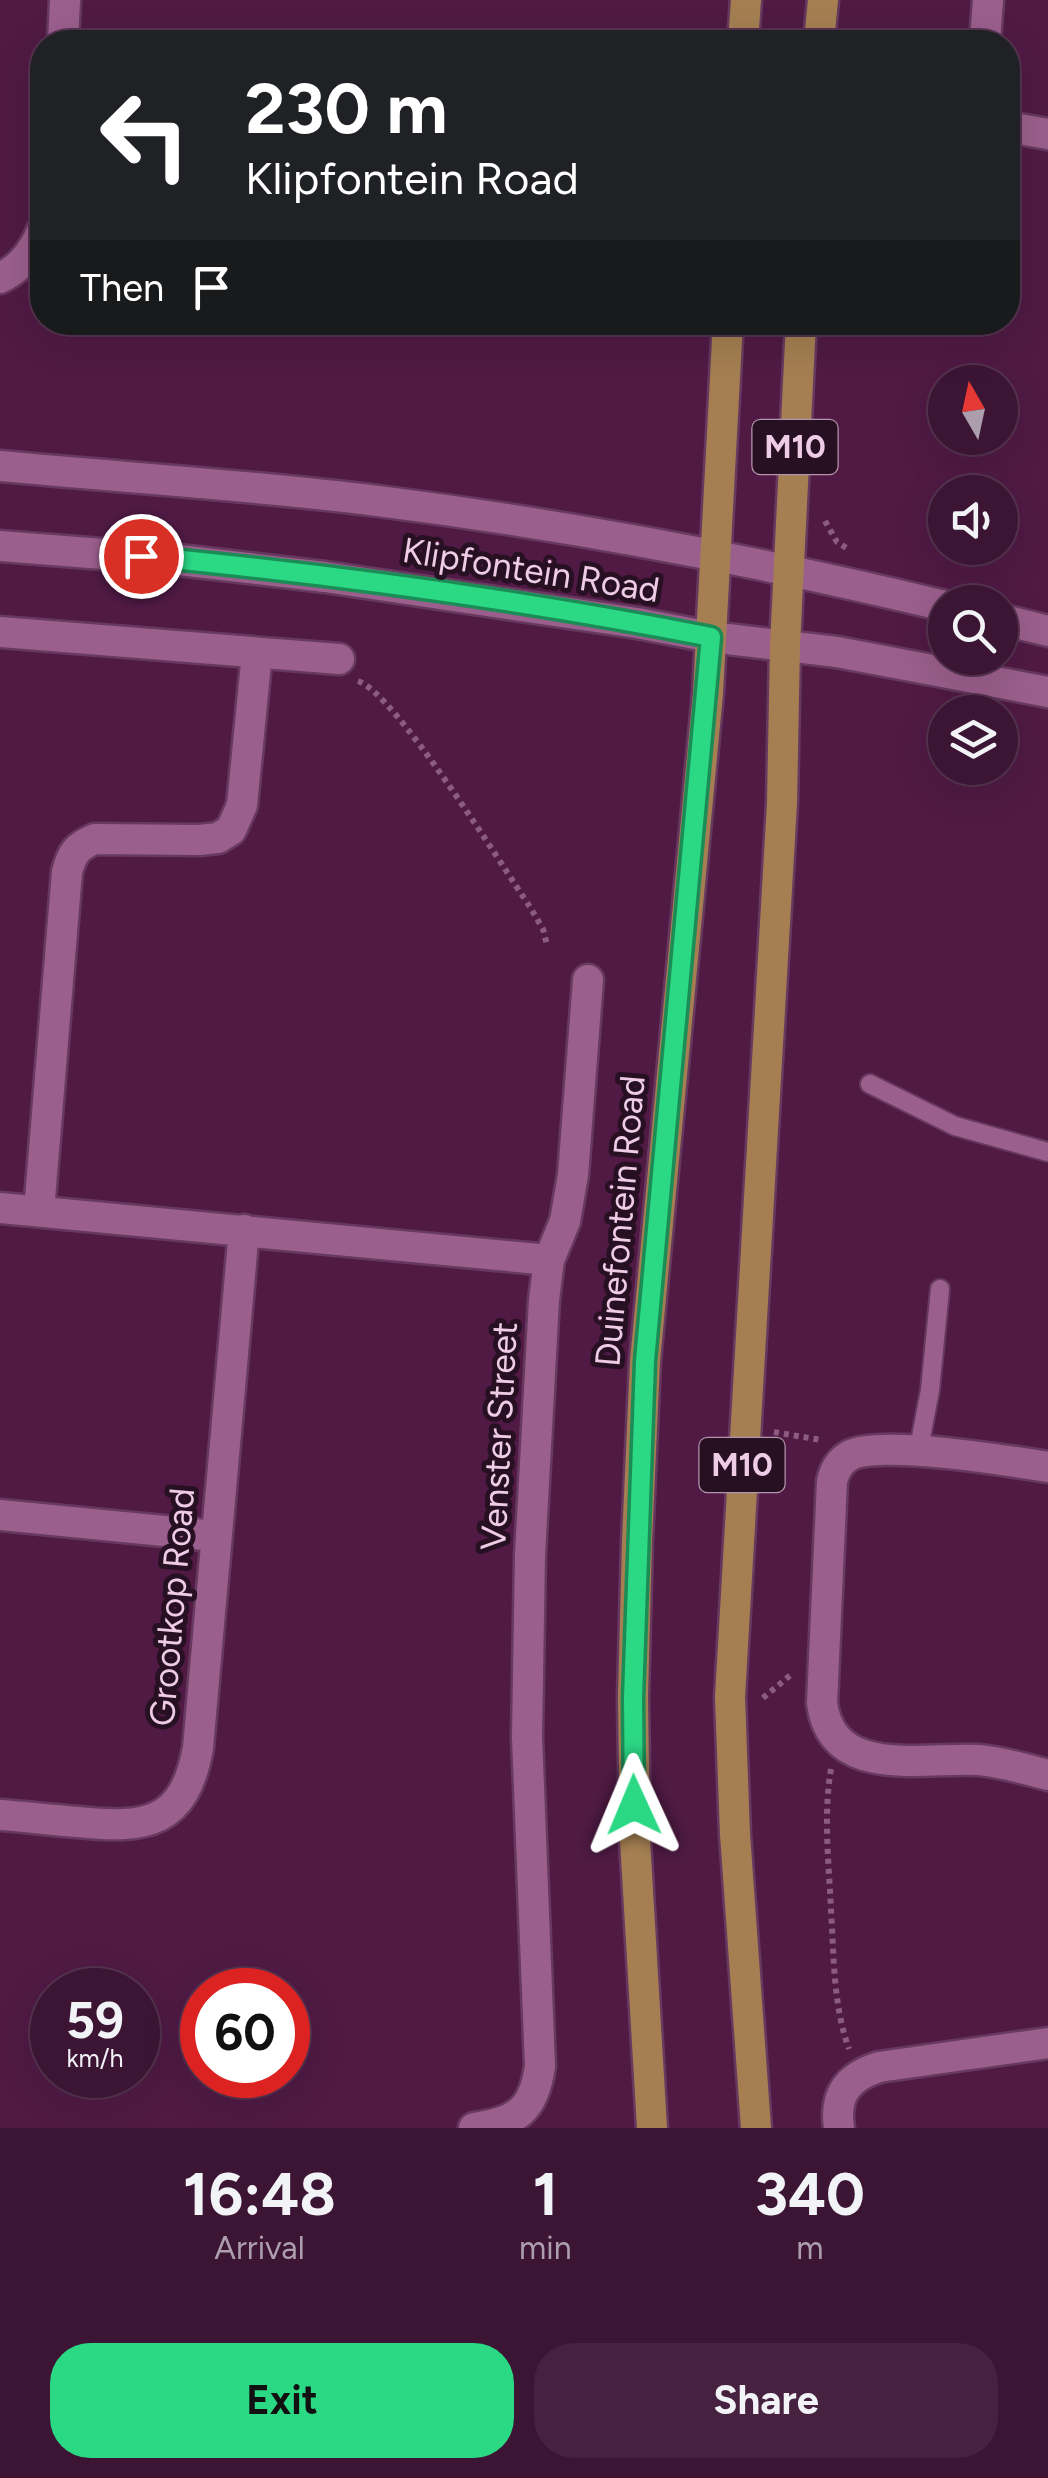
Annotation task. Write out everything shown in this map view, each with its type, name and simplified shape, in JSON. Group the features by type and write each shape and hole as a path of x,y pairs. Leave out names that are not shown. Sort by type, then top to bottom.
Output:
{"main road":[{"path":"744,30 746,0"},
{"path":"820,30 823,0"},
{"name":"Duinefontein Road","path":"652,2128 635,1840 637,1541 645,1361 711,637 727,335"},
{"name":"M10","path":"756,2128 735,1834 730,1697 782,803 785,645 800,335"}],"street":[{"path":"64,30 65,0"},
{"path":"986,30 988,0"},
{"path":"1020,130 1048,134"},
{"path":"0,278 18,268 30,253"},
{"name":"Klipfontein Road","path":"0,466 374,500 650,542 928,602"},
{"name":"Klipfontein Road","path":"0,546 325,576 711,637 785,645 1048,692"},
{"path":"1018,624 1048,631"},
{"path":"0,632 257,653 346,669"},
{"path":"39,1211 71,854 95,839 199,840 218,838 231,830 242,805 257,653"},
{"path":"0,1208 549,1260 565,1221 573,1175 588,980"},
{"name":"Grootkop Road","path":"0,1815 133,1826 166,1812 179,1800 192,1775 198,1748 244,1230"},
{"name":"Venster Street","path":"474,2128 518,2116 533,2094 540,2066 527,1738 530,1555 549,1260"},
{"path":"1048,1466 918,1452 862,1451 847,1456 836,1467 832,1481 822,1703 824,1721 833,1738 848,1751 868,1758 984,1760 1048,1775"},
{"path":"0,1515 215,1536"},
{"path":"839,2128 839,2099 847,2084 862,2072 1048,2043"}],"lane":[{"path":"870,1084 955,1126 1048,1152"},
{"path":"918,1452 930,1390 940,1289"}],"path":[{"path":"824,520 837,542 852,550"},
{"path":"346,669 386,700 530,908 548,945"},
{"path":"773,1432 830,1443"},
{"path":"764,1698 805,1664"},
{"path":"832,1761 826,1816 834,1967 842,2029 852,2055"}],"route":[{"path":"141,556 325,576 711,637 645,1361 633,1698 634,1805"}]}
